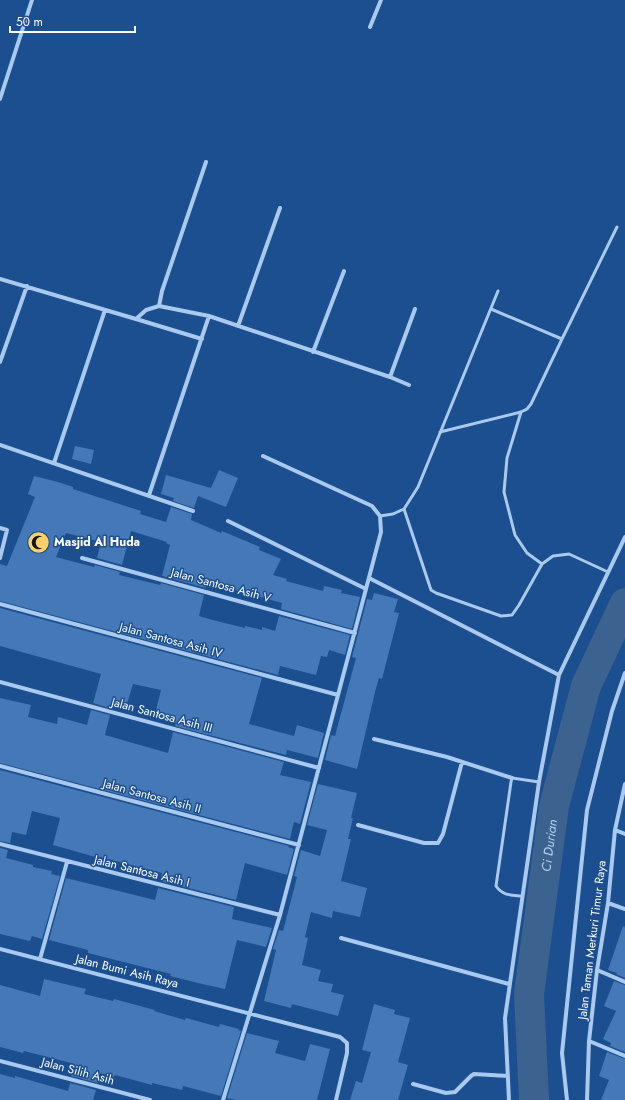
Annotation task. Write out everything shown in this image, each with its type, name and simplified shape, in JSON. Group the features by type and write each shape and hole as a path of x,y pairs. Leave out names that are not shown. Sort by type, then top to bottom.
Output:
{"street":[{"path":"0,99 32,0"},
{"path":"370,27 381,0"},
{"path":"159,306 162,291 206,162"},
{"path":"238,326 280,208"},
{"path":"313,352 344,271"},
{"path":"0,279 202,339"},
{"path":"0,362 26,286"},
{"path":"136,319 146,310 159,306 209,316 409,384"},
{"path":"390,377 415,309"},
{"path":"54,463 105,310"},
{"path":"149,495 209,316"},
{"path":"0,445 194,511"},
{"path":"223,1100 280,915 381,532 380,516 372,506 263,456"},
{"path":"228,521 366,589"},
{"path":"0,528 7,530 0,558"},
{"path":"509,1100 504,1018 539,782 559,675 625,537"},
{"name":"Jalan Santosa Asih V","path":"82,558 355,633"},
{"path":"369,578 559,675"},
{"name":"Jalan Santosa Asih IV","path":"0,604 338,695"},
{"path":"567,1100 562,1053 587,810 612,711 625,673"},
{"name":"Jalan Santosa Asih III","path":"0,682 319,768"},
{"path":"374,739 462,762 512,778"},
{"path":"358,825 424,843 438,843 443,834 462,762"},
{"name":"Jalan Santosa Asih II","path":"0,766 299,845"},
{"name":"Jalan Taman Merkuri Timur Raya","path":"587,1100 589,1041 597,970 608,903 615,830 625,784"},
{"path":"615,830 625,834"},
{"name":"Jalan Santosa Asih I","path":"0,844 280,915"},
{"path":"40,959 67,862"},
{"path":"608,903 625,909"},
{"path":"342,938 509,984"},
{"name":"Jalan Bumi Asih Raya","path":"0,949 340,1037 347,1043 347,1053 336,1100"},
{"path":"597,970 625,982"},
{"path":"589,1041 625,1056"},
{"name":"Jalan Silih Asih","path":"0,1061 150,1100"},
{"path":"413,1084 446,1093 452,1093 455,1092 474,1074 508,1076"}],"lane":[{"path":"440,432 521,412 527,409 531,404 617,227"},
{"path":"380,516 393,514 404,508 418,486 498,291"},
{"path":"491,308 562,339"},
{"path":"521,412 507,458 504,492 515,535 527,553 542,564"},
{"path":"404,508 431,590 501,616 512,615 542,564 552,556 568,554 608,572"},
{"path":"522,896 500,892 496,886 512,778 539,782"}],"building":[{"path":"75,446 94,450 91,464 72,459"},
{"path":"219,470 238,478 226,507 198,496 194,508 173,501 174,498 161,494 166,475 211,488"},
{"path":"34,476 73,487 73,489 141,511 140,514 166,522 171,507 192,514 191,520 260,547 259,550 281,559 273,575 287,579 286,581 323,591 324,586 342,590 341,593 360,597 352,629 281,609 282,603 235,590 234,593 206,586 206,588 162,576 170,545 166,543 167,542 131,531 122,565 97,558 101,542 66,533 56,557 94,567 95,565 120,572 119,575 160,585 161,583 204,595 199,616 209,619 245,628 245,626 262,630 262,627 275,631 279,616 350,635 345,655 329,650 327,657 321,656 316,675 280,666 278,675 0,601 0,564 7,566 35,497 28,494"},
{"path":"374,593 398,599 394,612 399,613 382,679 379,678 375,692 357,769 325,760 331,735 335,736 356,658 352,657 367,599 372,600"},
{"path":"0,608 262,678 249,724 294,736 297,725 324,733 318,758 287,750 286,755 175,726 176,723 154,718 161,690 133,684 126,707 113,703 112,709 93,703 101,674 0,646"},
{"path":"0,698 31,705 28,717 57,724 58,717 87,725 91,710 110,715 105,735 168,753 173,732 284,762 280,775 311,782 300,824 294,822 290,839 0,763"},
{"path":"0,770 289,846 288,847 294,849 287,875 245,863 236,900 160,881 162,873 53,845 60,818 32,811 26,835 12,832 10,843 0,841"},
{"path":"318,784 357,793 348,839 351,839 341,881 367,888 360,917 333,911 332,918 311,912 305,937 308,938 302,965 321,970 318,981 333,984 331,992 344,995 338,1016 292,1004 291,1008 264,1001 276,950 273,949 279,930 283,931 297,877 294,876 301,850 320,856 327,830 307,825"},
{"path":"0,848 8,850 6,858 33,865 33,867 52,871 51,874 60,876 42,939 32,936 30,941 0,934"},
{"path":"66,878 155,900 158,888 234,907 232,919 272,928 266,947 237,940 225,989 202,984 170,976 171,974 88,953 88,950 49,940"},
{"path":"623,926 625,927 625,978 608,970"},
{"path":"44,979 86,989 84,994 113,1001 114,999 185,1020 186,1018 219,1027 220,1024 239,1029 238,1030 241,1031 221,1096 183,1086 182,1090 100,1073 98,1083 71,1076 75,1064 24,1051 23,1053 0,1047 0,985 40,996"},
{"path":"614,981 625,985 625,1052 610,1046 611,1043 603,1039 616,1011 604,1006"},
{"path":"374,1004 395,1010 394,1014 410,1018 398,1062 408,1065 398,1100 350,1100 356,1081 362,1083 371,1052 362,1050"},
{"path":"247,1033 279,1041 275,1053 305,1061 310,1044 330,1049 317,1100 236,1100 227,1098"},
{"path":"607,1052 625,1059 625,1100 601,1100 609,1080 599,1076"},
{"path":"0,1074 15,1078 15,1076 68,1091 70,1083 96,1090 93,1100 0,1100"}],"waterway":[{"name":"Ci Durian","path":"534,1100 529,994 554,806 586,686 625,603"}],"place":[{"name":"Masjid Al Huda","path":"39,542"}]}
